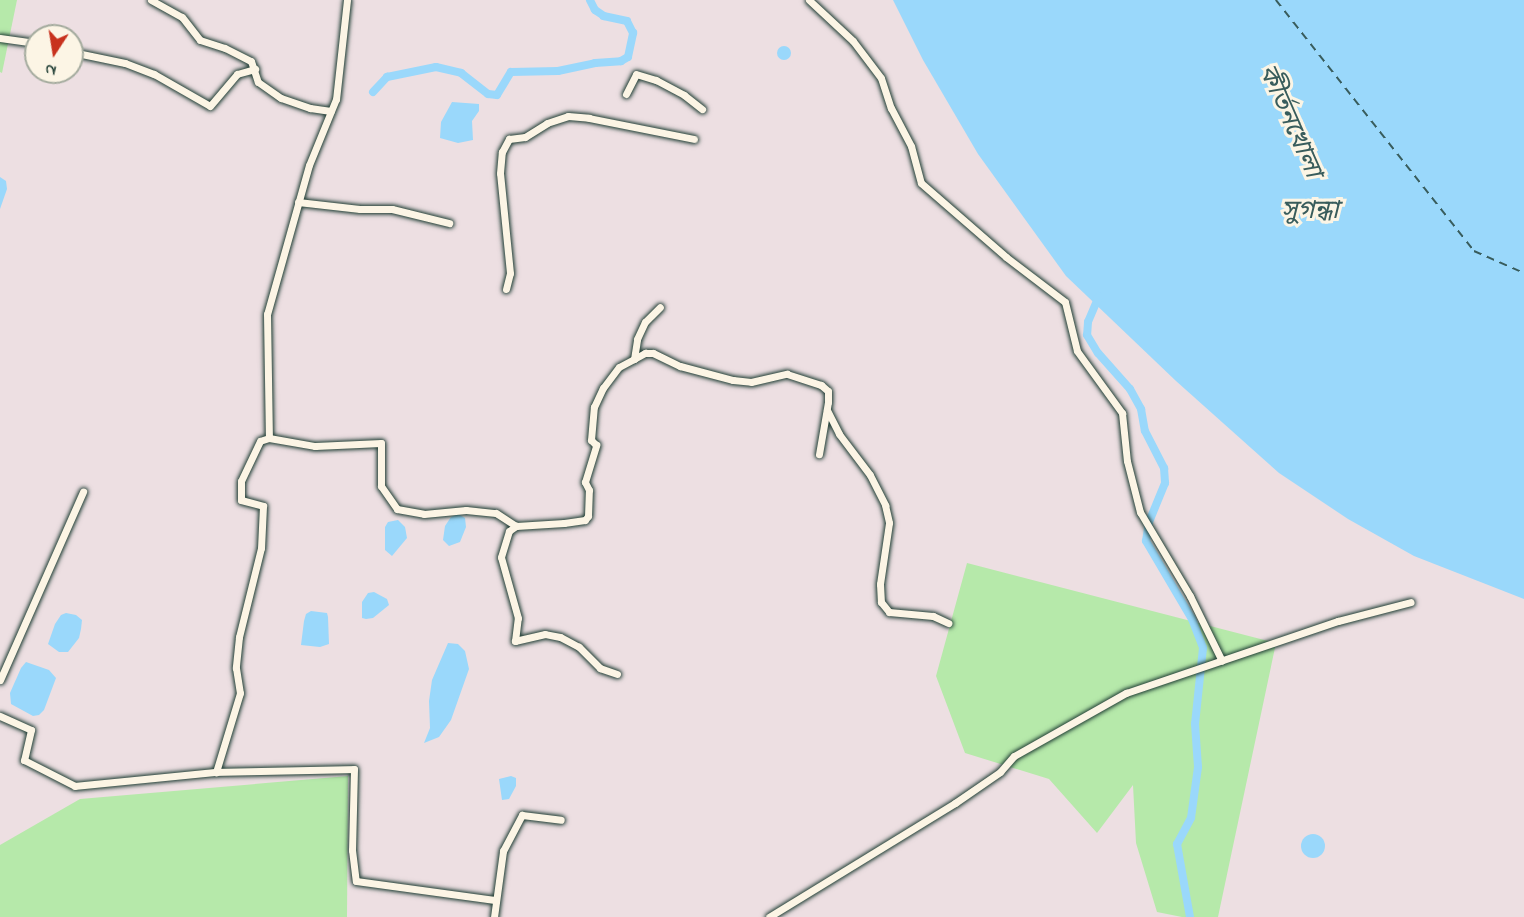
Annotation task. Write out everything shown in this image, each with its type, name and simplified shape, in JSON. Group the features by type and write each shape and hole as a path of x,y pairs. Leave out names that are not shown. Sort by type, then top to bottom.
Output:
{"street":[{"path":"151,0 182,17 200,40 225,48 251,61 255,69 254,77 258,82 281,98 303,107 331,111"},
{"path":"269,438 267,314 309,165 331,111 340,72 347,0"},
{"path":"808,0 853,41 881,78 891,108 911,146 921,183 1006,257 1065,302 1077,351 1122,413 1127,461 1140,512 1190,597 1222,661"},
{"path":"0,38 24,41"},
{"path":"84,54 125,63 154,74 210,106 237,74 255,69"},
{"path":"626,94 636,74 656,80 684,94 702,109"},
{"path":"506,289 510,273 500,173 502,152 508,139 525,137 547,123 568,116 694,139"},
{"path":"298,202 360,209 392,209 449,223"},
{"path":"634,359 637,339 645,322 660,307"},
{"path":"617,674 600,668 579,647 560,637 545,634 515,641 518,618 501,557 509,531 516,526 564,523 585,520 588,516 589,490 585,482 596,445 591,440 594,407 603,388 619,367 645,353 653,353 680,366 751,382 787,374 821,385 828,391 819,454"},
{"path":"827,410 838,434 874,481 885,505 889,523 880,584 881,602 889,612 933,616 948,623"},
{"path":"216,772 240,693 236,668 239,637 261,548 263,506 241,500 241,481 260,441 269,438 315,446 381,443 381,486 397,509 424,514 466,510 496,513 516,526"},
{"path":"0,680 83,492"},
{"path":"769,917 955,803 1000,772 1014,756 1126,693 1338,621 1411,602"},
{"path":"0,716 31,730 24,760 75,786 216,772 354,769 351,850 356,881 495,900"},
{"path":"494,917 503,851 522,815 561,820"}],"green space":[{"path":"0,0 17,0 2,73 0,72"},
{"path":"967,563 1276,643 1218,917 1182,917 1157,912 1136,843 1133,785 1097,833 1049,779 965,753 936,676"},
{"path":"348,776 347,917 0,917 0,845 80,799"}],"water":[{"name":"সুগন্ধা","path":"893,0 1524,0 1524,599 1414,556 1348,519 1279,473 1176,381 1066,276 978,154 923,60"},
{"path":"784,46 789,48 791,53 789,58 784,60 779,58 777,53 779,48"},
{"path":"452,102 479,104 479,111 472,121 473,140 458,143 440,138 441,122"},
{"path":"0,177 6,181 7,189 0,209"},
{"path":"458,514 465,518 466,527 460,542 449,546 443,540 445,526 451,517"},
{"path":"398,520 405,527 407,538 392,556 385,550 385,527 388,522"},
{"path":"374,592 387,599 389,605 373,618 362,618 362,602 368,593"},
{"path":"311,611 327,613 329,644 320,647 301,645 306,614"},
{"path":"66,613 76,615 82,620 81,629 79,638 68,652 59,652 48,644 55,624 61,615"},
{"path":"448,643 458,644 465,651 469,669 451,720 439,737 424,743 430,728 429,701 432,680"},
{"path":"26,662 49,670 56,678 44,710 39,715 33,716 11,704 10,693"},
{"path":"511,776 516,778 516,786 509,799 502,800 499,779"},
{"path":"1313,834 1318,835 1324,841 1324,851 1318,857 1313,858 1308,857 1302,851 1301,846 1302,841 1308,835"}],"waterway":[{"path":"373,92 387,77 436,67 461,73 488,94 497,95 511,72 558,71 595,63 621,61 628,57 633,33 627,21 604,16 595,10 590,0"},
{"path":"1099,296 1088,322 1087,335 1098,353 1130,389 1141,409 1145,431 1164,468 1165,483 1149,522 1146,541 1192,619 1203,648 1195,724 1198,767 1191,818 1177,844 1190,917"}],"ferry route":[{"path":"1276,0 1474,251 1524,273"}],"water label":[{"name":"কীর্তনখোলা","path":"1288,122"}]}
